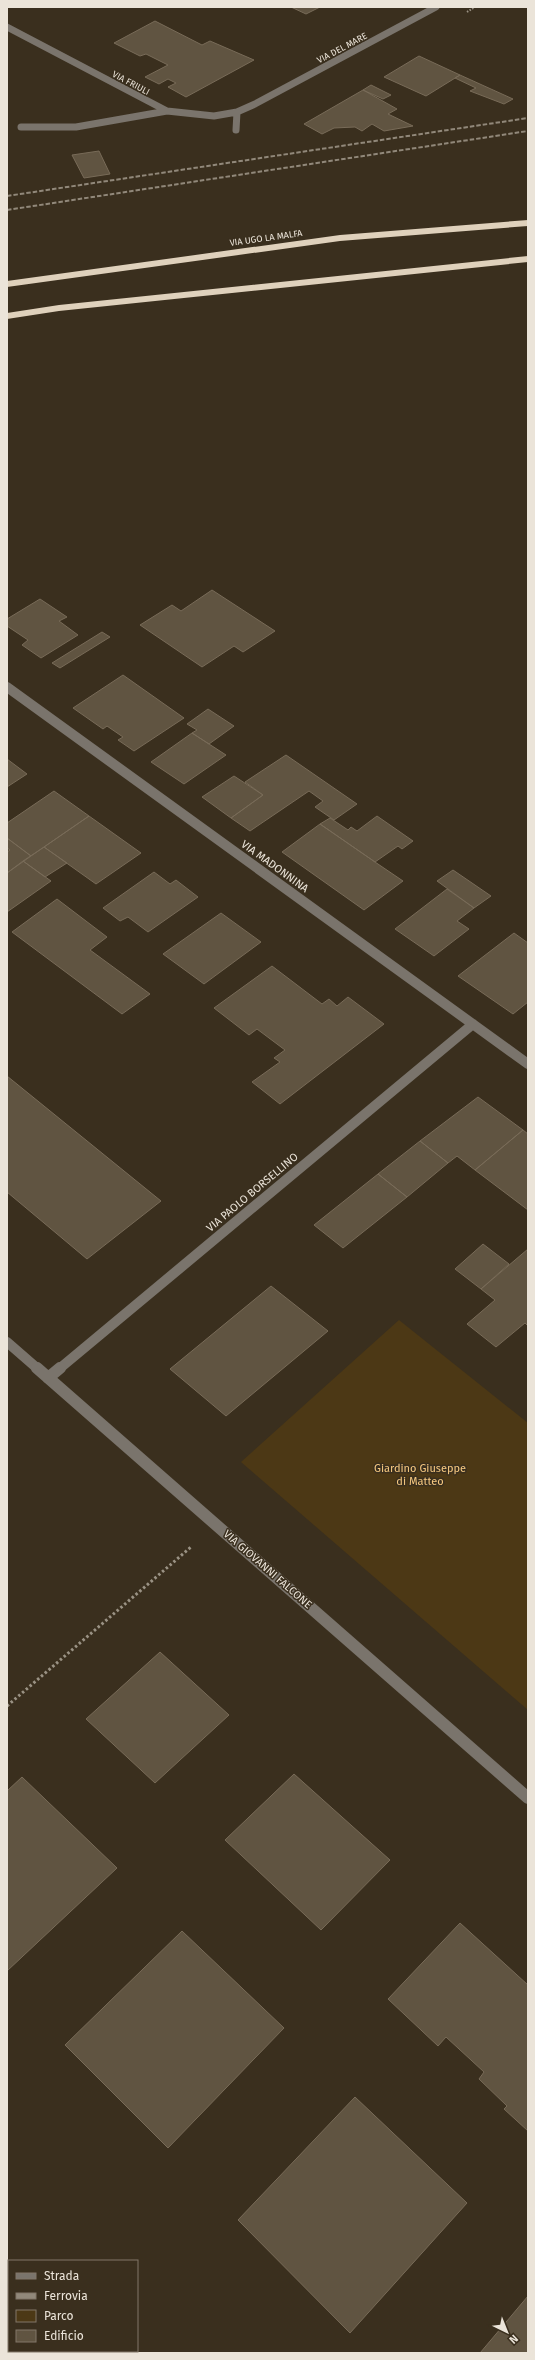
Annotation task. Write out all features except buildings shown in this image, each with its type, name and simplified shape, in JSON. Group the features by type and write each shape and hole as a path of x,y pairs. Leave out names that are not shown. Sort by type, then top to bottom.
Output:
{"highway":[{"name":"VIA UGO LA MALFA","path":"7,284 340,238 528,222"},
{"path":"7,316 59,308 528,259"}],"street":[{"name":"VIA DEL MARE","path":"255,104 436,7"},
{"name":"VIA FRIULI","path":"7,27 167,111 214,116 237,112 255,104"},
{"path":"21,127 76,127 167,111"},
{"path":"236,130 237,112"},
{"name":"VIA MADONNINA","path":"7,687 528,1064"},
{"name":"VIA PAOLO BORSELLINO","path":"48,1378 473,1024"},
{"name":"VIA GIOVANNI FALCONE","path":"7,1342 528,1798"}],"path":[{"path":"7,1706 217,1525"}],"green space":[{"name":"Giardino Giuseppe di Matteo","path":"399,1320 528,1423 528,1710 241,1462"}],"railway":[{"path":"7,196 528,118"},
{"path":"7,210 528,131"}]}
